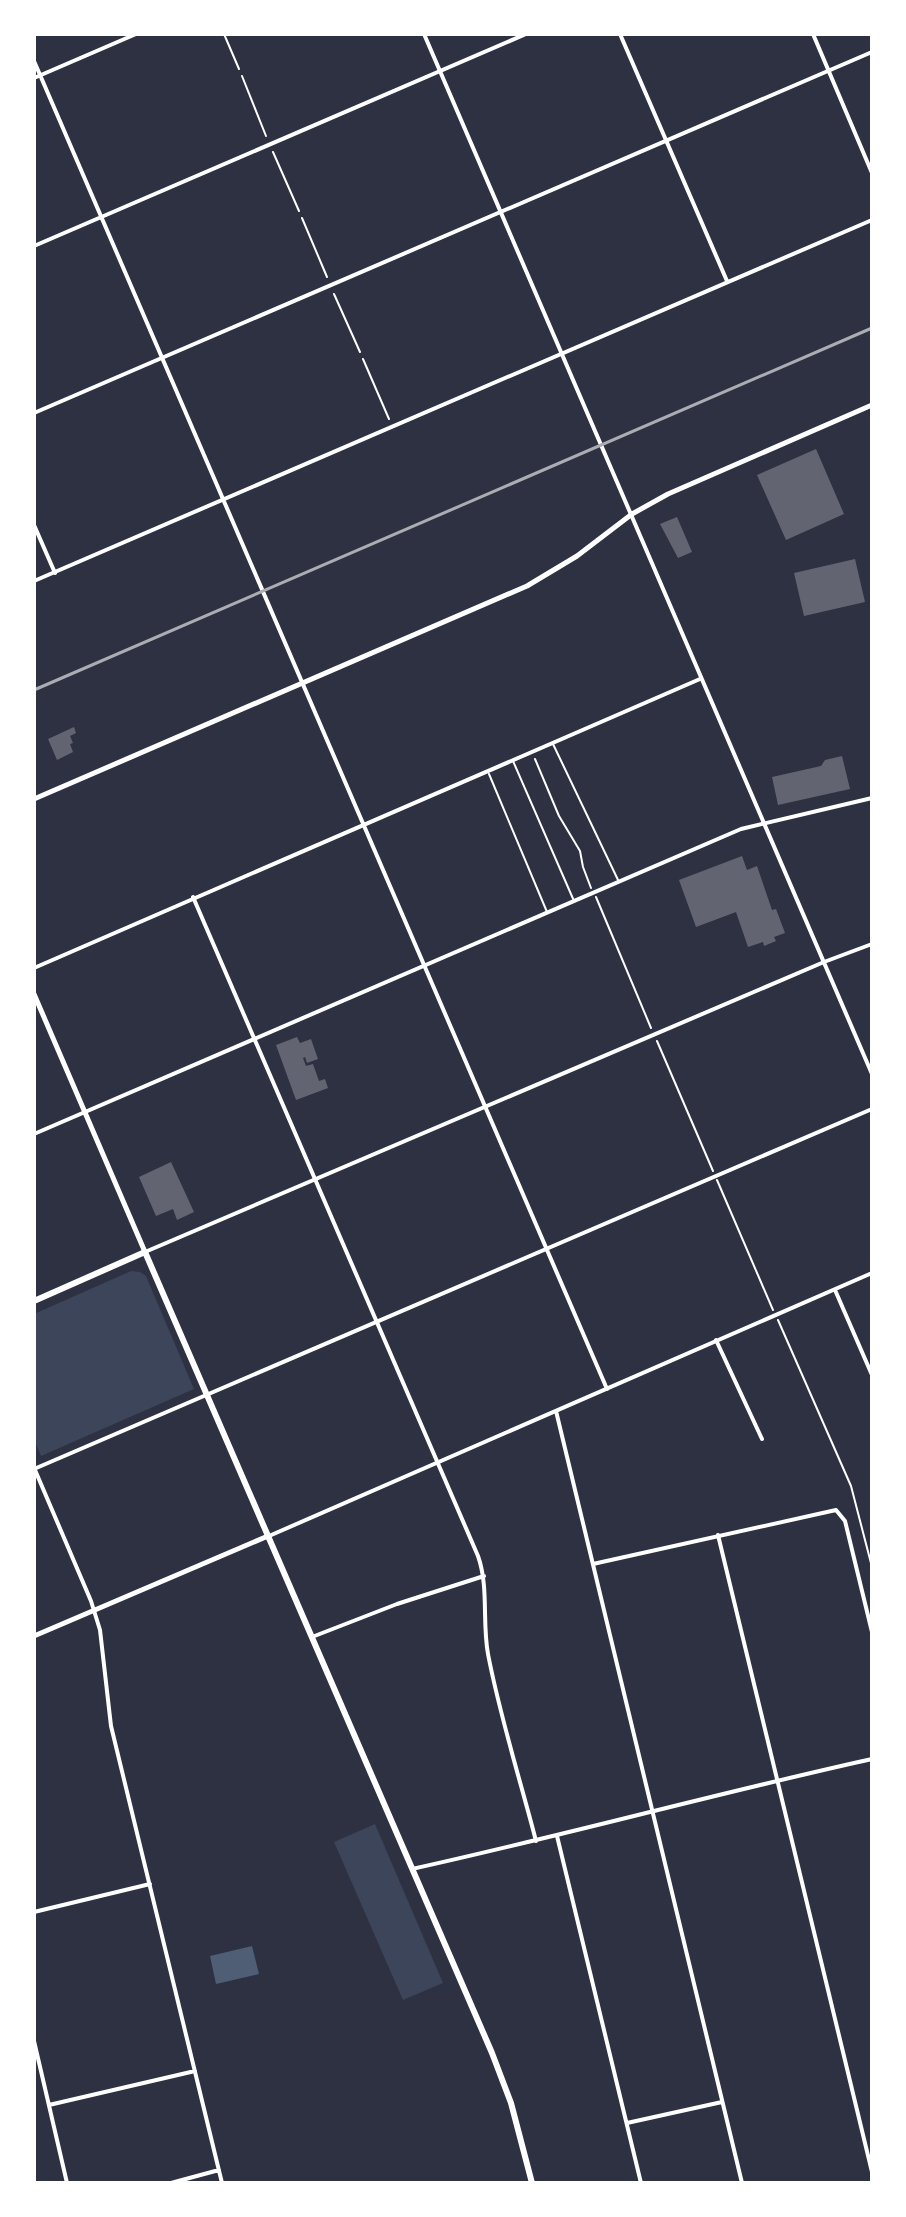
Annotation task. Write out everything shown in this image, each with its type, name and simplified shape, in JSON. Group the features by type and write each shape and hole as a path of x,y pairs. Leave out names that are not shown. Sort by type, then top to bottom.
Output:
{"main road":[{"path":"34,799 527,586 577,556 632,514 706,476 872,405"},
{"path":"34,994 502,2079 519,2128 532,2183"},
{"path":"34,1301 145,1252"},
{"path":"34,1636 268,1536"}],"street":[{"path":"34,78 136,34"},
{"path":"424,34 872,1074"},
{"path":"34,246 526,34"},
{"path":"620,34 727,282"},
{"path":"813,34 872,173"},
{"path":"34,413 872,52"},
{"path":"34,61 607,1389"},
{"path":"34,581 872,220"},
{"path":"34,525 55,573"},
{"path":"34,968 700,679"},
{"path":"34,1134 741,829 872,798"},
{"path":"193,897 478,1556 484,1576 488,1654 536,1841"},
{"path":"145,1252 872,944"},
{"path":"222,2183 107,1708 103,1649 94,1610 34,1468 872,1109"},
{"path":"268,1536 872,1273"},
{"path":"835,1290 872,1375"},
{"path":"716,1340 762,1439"},
{"path":"556,1411 742,2183"},
{"path":"593,1564 831,1510 840,1512 845,1521 872,1632"},
{"path":"718,1535 872,2172"},
{"path":"312,1637 397,1604 484,1576"},
{"path":"412,1869 872,1759"},
{"path":"557,1836 641,2183"},
{"path":"34,1912 150,1884"},
{"path":"34,2041 67,2183"},
{"path":"49,2105 196,2071"},
{"path":"627,2123 722,2102"},
{"path":"171,2183 219,2170"}],"lane":[{"path":"552,743 619,882"},
{"path":"513,759 574,901"},
{"path":"488,771 547,913"}],"path":[{"path":"224,34 239,69"},
{"path":"242,76 266,136"},
{"path":"273,152 299,211"},
{"path":"302,218 327,277"},
{"path":"334,294 360,352"},
{"path":"363,359 389,419"},
{"path":"532,751 559,816 580,851 583,867 654,1034 851,1486 872,1567"}],"shaded area":[{"path":"131,1271 146,1276 194,1389 41,1456 34,1440 34,1314"},
{"path":"375,1824 443,1983 403,2000 334,1842"},
{"path":"252,1946 259,1974 216,1984 210,1956"}],"building":[{"path":"816,449 844,514 786,540 757,475"},
{"path":"677,517 692,552 678,558 660,524"},
{"path":"855,559 865,602 804,616 794,573"},
{"path":"74,727 76,733 70,736 73,752 57,760 48,739"},
{"path":"842,756 850,789 778,805 772,777 821,766 825,760"},
{"path":"742,856 747,870 757,866 772,910 776,909 785,933 764,946 763,942 748,947 736,912 696,927 679,880"},
{"path":"297,1037 300,1043 311,1039 318,1059 307,1063 303,1058 306,1066 313,1064 319,1081 325,1079 328,1088 296,1100 276,1045"},
{"path":"171,1162 194,1212 177,1220 173,1209 156,1216 139,1177"}],"railway":[{"path":"34,690 872,328"}]}
